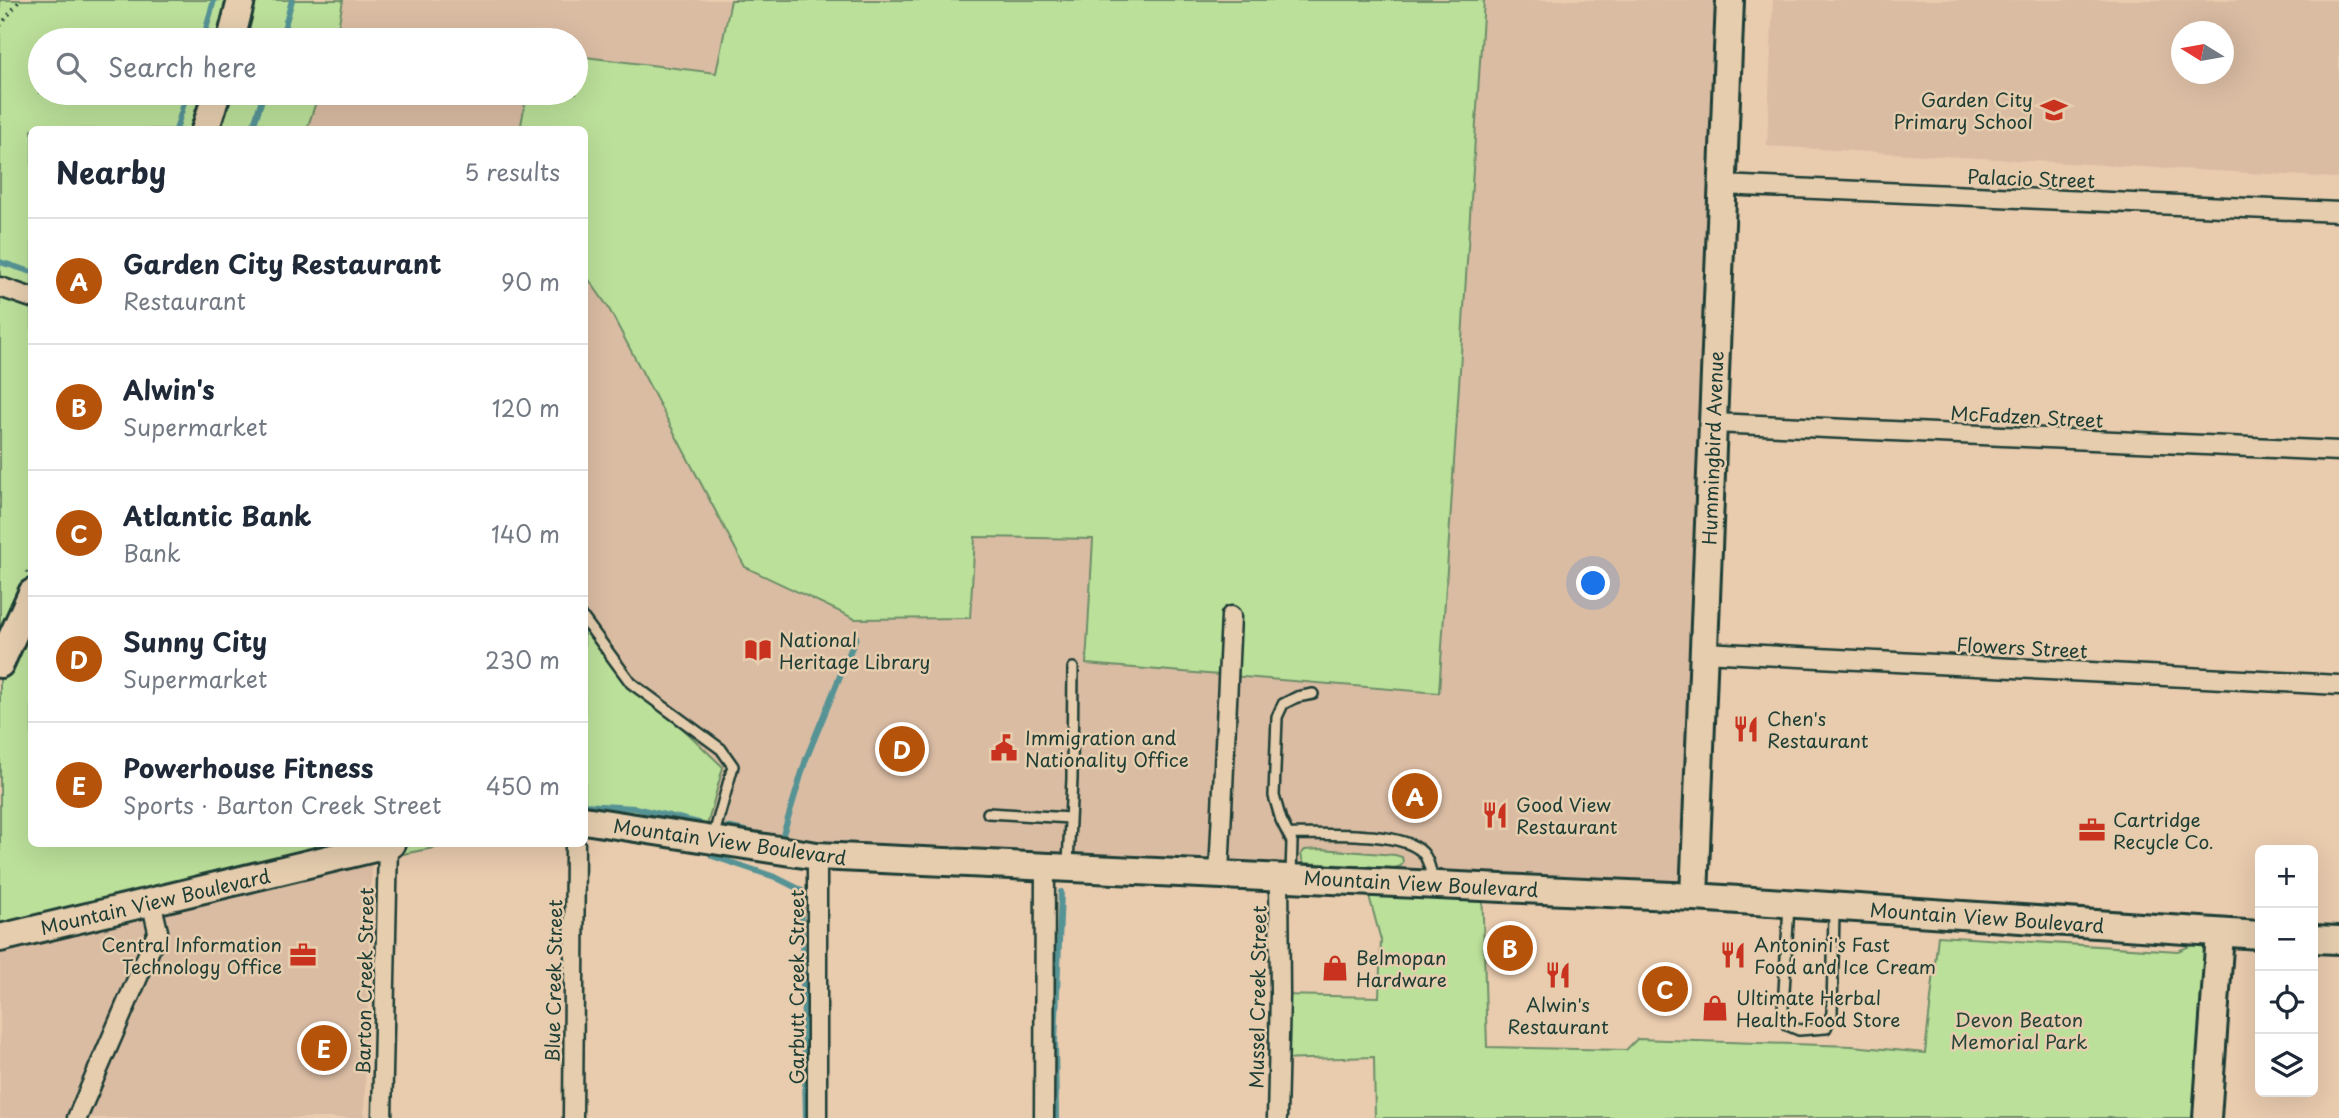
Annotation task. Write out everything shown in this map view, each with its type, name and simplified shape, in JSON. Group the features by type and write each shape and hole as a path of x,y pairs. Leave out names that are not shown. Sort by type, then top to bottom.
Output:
{"street":[{"path":"233,28 241,0"},
{"name":"Hummingbird Avenue","path":"1694,897 1730,0"},
{"path":"206,126 213,105"},
{"name":"Palacio Street","path":"1722,185 2339,212"},
{"path":"0,287 28,297"},
{"name":"McFadzen Street","path":"1713,423 2339,451"},
{"path":"0,664 28,602"},
{"path":"1219,874 1231,615"},
{"name":"Flowers Street","path":"1703,652 2339,685"},
{"name":"Mountain View Boulevard","path":"588,821 817,856 1694,897 2255,935"},
{"name":"Mountain View Boulevard","path":"0,938 377,847"},
{"name":"Barton Creek Street","path":"382,1118 390,847"},
{"name":"Blue Creek Street","path":"573,1118 575,847"},
{"name":"Garbutt Creek Street","path":"817,856 817,1118"},
{"path":"1044,1118 1056,869"},
{"name":"Mussel Creek Street","path":"1277,1118 1285,877"},
{"path":"77,1118 158,931 151,901"},
{"path":"2207,1118 2220,933"},
{"path":"2318,939 2339,940"}],"lane":[{"path":"588,625 631,683 721,749 733,766 712,839"},
{"path":"1056,869 1070,818 1073,668"},
{"path":"1285,877 1292,842 1281,820 1274,796 1276,717 1283,704 1297,697 1313,694"},
{"path":"988,813 1070,818"},
{"path":"1289,834 1374,836 1402,840 1423,853 1434,884"},
{"path":"1789,903 1783,1009 1787,1025 1799,1030 1826,1028 1832,1013 1835,906"}],"path":[{"path":"0,26 20,0"}],"shaded area":[{"path":"343,0 731,0 716,73 588,57 588,28 338,28"},
{"path":"1484,0 1743,0 1694,897 713,839 708,822 723,767 627,675 588,615 588,280 608,307 970,617 975,537 1094,539 1087,664 1439,693"},
{"name":"Garden City Primary School","path":"1773,0 2339,0 2339,178 1767,146"},
{"path":"315,105 525,105 521,126 308,126"},
{"path":"372,860 364,1118 0,1118 0,952"}],"green space":[{"path":"0,0 343,0 338,28 28,28 28,105 315,105 308,126 28,126 28,847 439,847 372,860 0,952"},
{"path":"731,0 1484,0 1439,693 1086,664 1093,539 975,537 970,618 855,619 745,567 608,307 588,278 588,126 521,126 525,105 588,105 588,57 716,73"},
{"path":"588,616 627,675 723,767 708,822 713,839 588,820"},
{"path":"1305,850 1395,855 1402,857 1403,862 1401,866 1394,868 1303,863 1301,854"},
{"name":"Devon Beaton Memorial Park","path":"1365,881 1482,886 1487,1047 1626,1050 1637,1039 1852,1046 1925,1053 1938,936 2178,951 2220,933 2207,1118 1375,1118 1374,1057 1277,1060 1280,995 1379,997 1381,940"}],"waterway":[{"path":"206,28 214,0"},
{"path":"284,28 292,0"},
{"path":"177,126 183,105"},
{"path":"253,126 260,105"},
{"path":"0,262 28,271"},
{"path":"774,837 782,838 806,759 856,637"},
{"path":"588,805 635,808 699,823"},
{"path":"727,827 763,835"},
{"path":"712,856 775,877 801,890 806,1118"},
{"path":"1056,1118 1055,1042 1061,892"}],"place":[{"name":"Garden City Primary School","path":"2054,110"},
{"name":"National Heritage Library","path":"758,650"},
{"name":"Chen's Restaurant","path":"1746,729"},
{"name":"Immigration and Nationality Office","path":"1004,748"},
{"name":"Sunny City","path":"902,749"},
{"name":"Garden City Restaurant","path":"1415,796"},
{"name":"Good View Restaurant","path":"1495,815"},
{"name":"Cartridge Recycle Co.","path":"2092,830"},
{"name":"Alwin's","path":"1510,948"},
{"name":"Central Information Technology Office","path":"303,955"},
{"name":"Antonini's Fast Food and Ice Cream","path":"1733,955"},
{"name":"Belmopan Hardware","path":"1335,968"},
{"name":"Alwin's Restaurant","path":"1558,975"},
{"name":"Atlantic Bank","path":"1665,989"},
{"name":"Ultimate Herbal Health Food Store","path":"1715,1008"},
{"name":"Powerhouse Fitness","path":"324,1048"}]}
